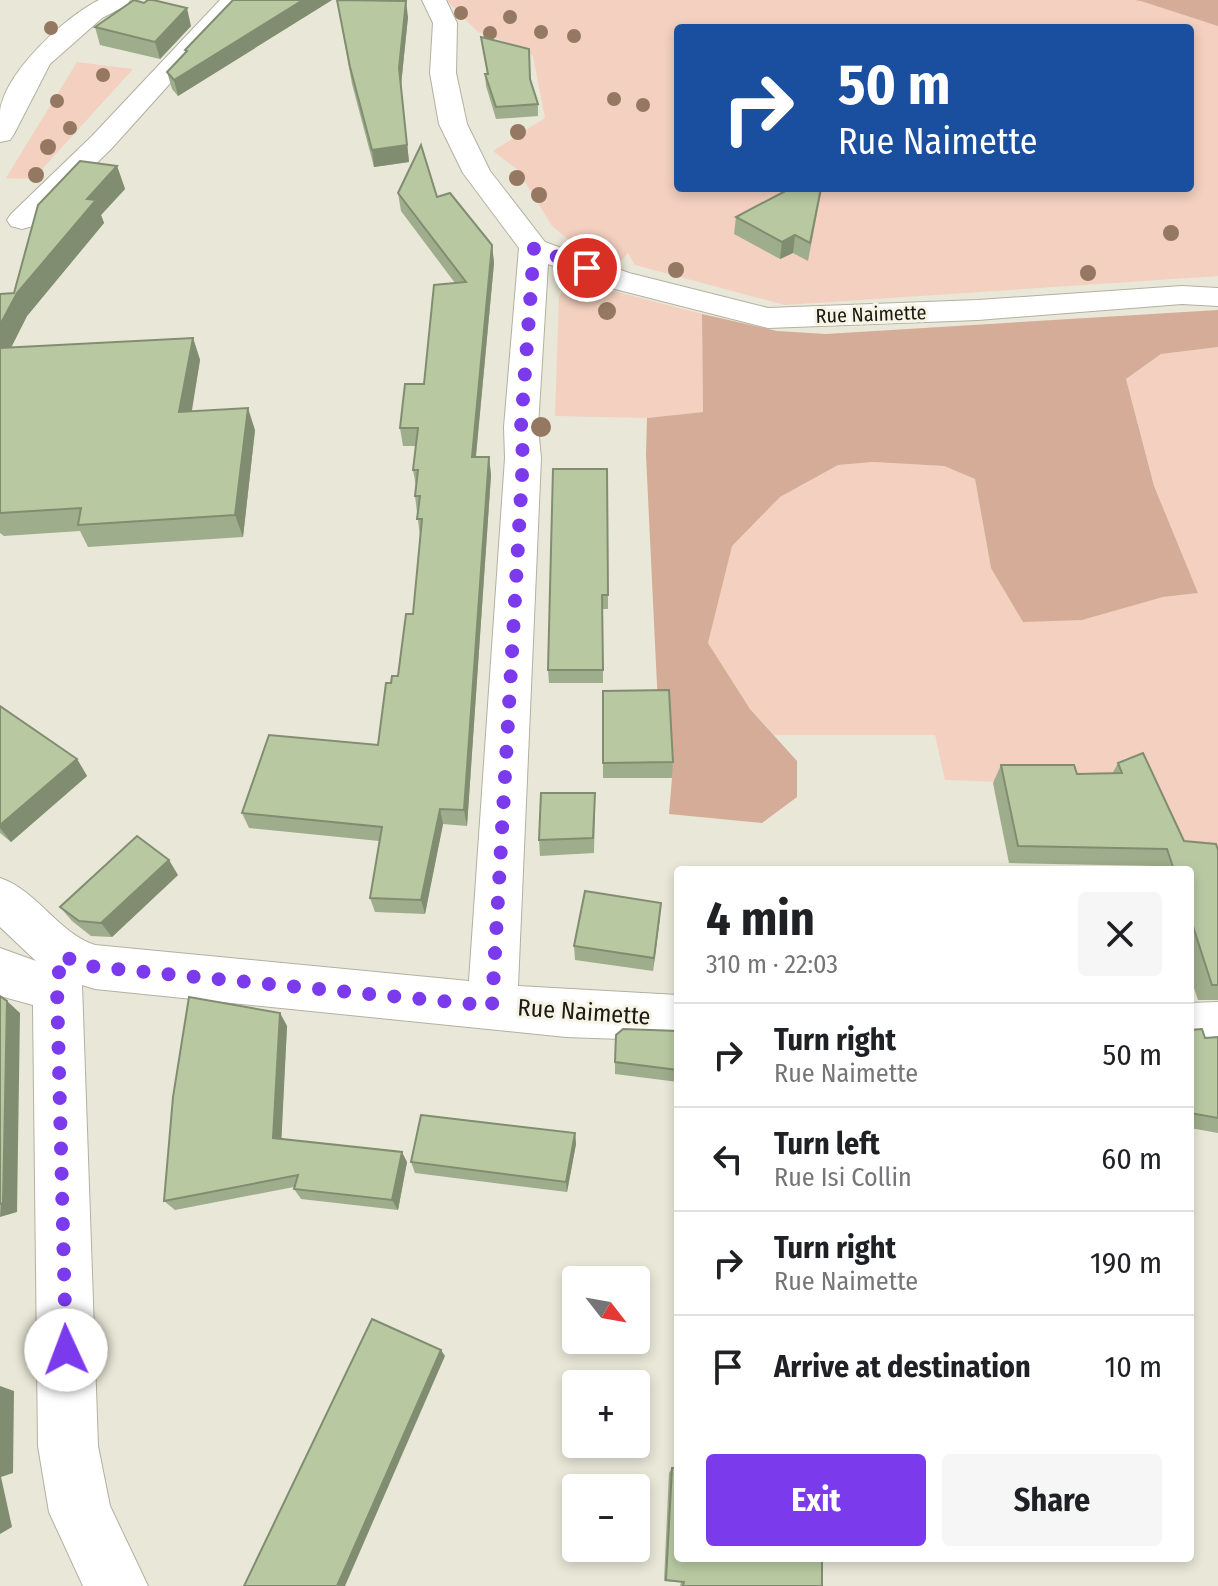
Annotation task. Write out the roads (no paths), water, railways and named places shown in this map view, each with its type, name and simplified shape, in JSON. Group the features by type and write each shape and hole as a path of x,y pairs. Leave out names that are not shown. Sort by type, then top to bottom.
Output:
{"street":[{"path":"0,134 39,60 93,13 118,0"},
{"path":"22,220 102,142 233,0"},
{"path":"434,0 445,23 443,73 453,124 477,173 534,248 521,427 523,458 492,1006"},
{"name":"Rue Naimette","path":"534,248 618,280 768,318 978,310 1182,295 1218,297"},
{"path":"0,898 50,942 59,972 68,1446 80,1512 116,1586"},
{"name":"Rue Naimette","path":"0,970 12,978 95,967 566,1014 674,1018"},
{"path":"1194,1026 1218,1025"}]}
